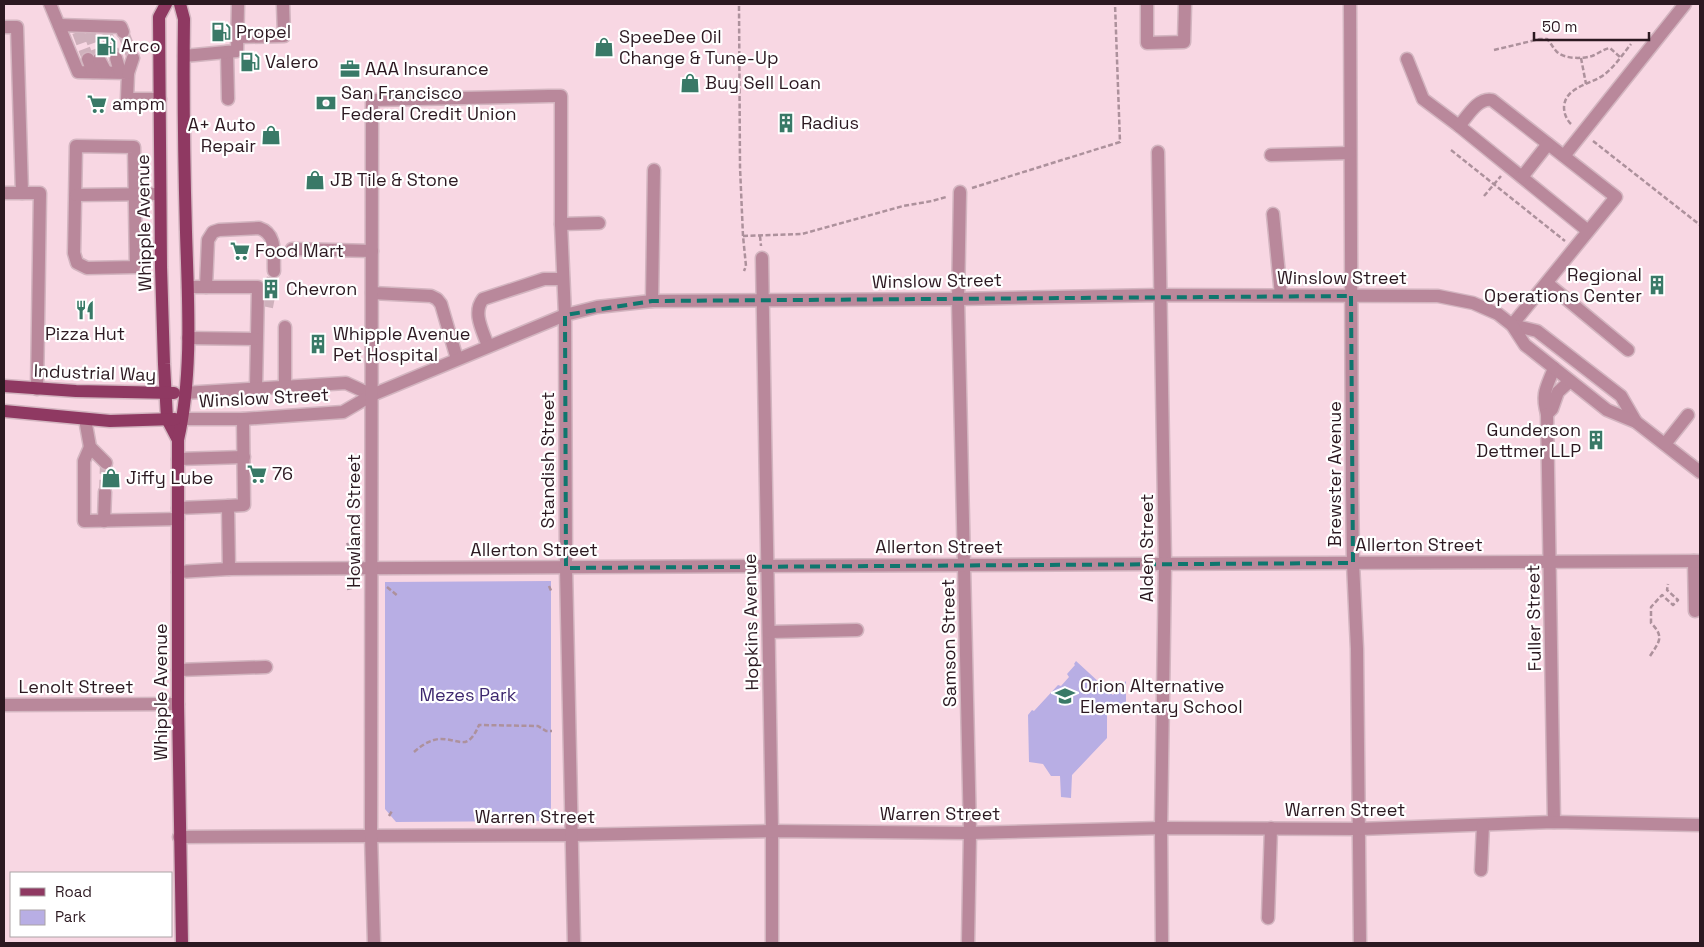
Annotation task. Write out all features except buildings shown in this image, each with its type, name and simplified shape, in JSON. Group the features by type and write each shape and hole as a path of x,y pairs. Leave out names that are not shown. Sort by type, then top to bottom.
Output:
{"main road":[{"name":"Whipple Avenue","path":"166,4 159,16 161,281 167,419 178,440"},
{"name":"Whipple Avenue","path":"180,4 184,19 188,287 188,338 182,419 178,440 179,837 182,943"},
{"name":"Industrial Way","path":"4,386 37,389 184,393"},
{"path":"4,411 110,421 182,419"}],"street":[{"path":"50,4 78,72 124,73"},
{"path":"184,56 237,51 238,4"},
{"path":"237,37 284,36 283,4"},
{"path":"1147,4 1147,43 1184,42 1185,4"},
{"name":"Brewster Avenue","path":"1350,4 1353,562 1357,649 1360,943"},
{"path":"1564,156 1685,4"},
{"path":"59,25 105,30 120,27 123,32"},
{"path":"4,27 17,27 22,193"},
{"path":"227,52 228,99"},
{"path":"94,58 100,72"},
{"path":"116,58 124,73 128,99 160,99"},
{"path":"124,73 133,58"},
{"path":"1407,59 1423,99 1588,231"},
{"name":"Standish Street","path":"372,100 561,96 561,224 565,315 566,568 574,943"},
{"path":"1459,126 1481,102 1487,99 1492,100 1616,197 1512,325"},
{"name":"Howland Street","path":"372,100 370,835 374,943"},
{"path":"1522,177 1548,144"},
{"path":"76,146 134,147 135,194 136,267 87,268 78,263 74,253 76,146"},
{"name":"Alden Street","path":"1158,152 1165,564 1161,828 1162,943"},
{"path":"1270,155 1350,153"},
{"path":"652,301 654,170"},
{"name":"Samson Street","path":"960,192 958,299 970,833 968,943"},
{"path":"4,193 40,193 37,389"},
{"path":"76,195 160,194"},
{"path":"1273,214 1280,295"},
{"path":"561,224 599,223"},
{"path":"206,287 208,240 213,232 219,230 259,228 266,230 273,240 274,270"},
{"path":"292,249 372,251"},
{"name":"Hopkins Avenue","path":"762,258 772,831 772,943"},
{"path":"488,346 477,314 478,304 482,299 544,279 563,279"},
{"path":"1547,283 1628,350"},
{"path":"188,287 258,287 256,388"},
{"path":"372,293 431,296 437,300 441,304 457,359"},
{"name":"Winslow Street","path":"182,419 243,419 342,412 372,395 565,315 597,307 652,301 958,299 1160,295 1438,296 1473,303 1498,314 1512,325 1525,345 1607,410 1636,422 1700,472"},
{"path":"256,326 263,320 267,307"},
{"name":"Winslow Street","path":"1512,325 1537,331 1606,384 1621,396 1636,422"},
{"path":"285,327 285,386"},
{"path":"188,338 256,339"},
{"name":"Fuller Street","path":"1554,368 1544,393 1547,414 1554,822"},
{"name":"Fuller Street","path":"1547,414 1552,409 1558,392 1570,381"},
{"name":"Winslow Street","path":"184,393 346,383 372,395"},
{"path":"1665,444 1688,414"},
{"path":"85,418 90,447 84,461 84,521 178,514 244,505 243,419"},
{"path":"90,447 106,463"},
{"path":"178,459 244,456"},
{"path":"104,521 105,492"},
{"path":"228,506 229,569"},
{"path":"1695,611 1697,561"},
{"name":"Allerton Street","path":"178,572 229,569 566,568 768,565 1697,561"},
{"path":"769,632 857,630"},
{"path":"178,670 266,666"},
{"name":"Lenolt Street","path":"4,705 178,704"},
{"name":"Warren Street","path":"179,837 572,835 772,831 970,833 1161,828 1359,829 1554,822 1700,825"},
{"path":"1481,870 1483,825"},
{"path":"1268,918 1272,828"}],"path":[{"path":"743,236 802,234 903,206 932,202 1120,142 1115,4"},
{"path":"739,6 740,167 746,266 744,271"},
{"path":"1494,50 1547,39 1556,51 1563,56 1581,58 1593,56 1610,48 1620,57"},
{"path":"1631,44 1605,74 1575,89 1564,102 1564,109 1569,122 1700,225"},
{"path":"1581,58 1586,84"},
{"path":"1451,150 1566,242"},
{"path":"1484,196 1502,174"},
{"path":"347,543 352,553"},
{"path":"1650,656 1660,640 1659,630 1651,623 1651,607 1667,590 1668,584"},
{"path":"550,586 552,594"},
{"path":"347,589 352,588"},
{"path":"387,588 398,596"},
{"path":"1662,595 1673,605 1678,600 1667,590"},
{"path":"414,752 428,742 437,740 464,742 471,738 479,725 538,726 552,732"},
{"path":"389,816 392,812"}],"highlighted area":[{"path":"1351,296 1353,563 566,568 565,315 652,301"}],"green space":[{"name":"Mezes Park","path":"551,581 551,808 543,821 396,822 385,809 385,582"},
{"path":"1076,661 1113,695 1126,681 1126,709 1107,711 1107,738 1072,775 1071,798 1061,797 1060,776 1051,776 1043,764 1029,762 1028,715 1058,685 1061,686 1069,677 1067,674"}],"tunnel":[{"path":"78,32 88,59"},
{"path":"89,32 99,59"},
{"path":"123,32 133,58"},
{"path":"106,33 116,58"},
{"path":"267,307 274,271"},
{"path":"105,492 106,463"}],"place":[{"name":"Propel","path":"221,32"},
{"name":"Arco","path":"106,46"},
{"name":"SpeeDee Oil Change & Tune-Up","path":"604,47"},
{"name":"Valero","path":"250,62"},
{"name":"AAA Insurance","path":"350,69"},
{"name":"Buy Sell Loan","path":"690,83"},
{"name":"San Francisco Federal Credit Union","path":"326,103"},
{"name":"ampm","path":"97,104"},
{"name":"Radius","path":"786,123"},
{"name":"A+ Auto Repair","path":"271,135"},
{"name":"JB Tile & Stone","path":"315,180"},
{"name":"Food Mart","path":"240,251"},
{"name":"Regional Operations Center","path":"1657,285"},
{"name":"Chevron","path":"271,289"},
{"name":"Pizza Hut","path":"85,310"},
{"name":"Whipple Avenue Pet Hospital","path":"318,344"},
{"name":"Gunderson Dettmer LLP","path":"1596,440"},
{"name":"76","path":"257,474"},
{"name":"Jiffy Lube","path":"111,478"},
{"name":"Orion Alternative Elementary School","path":"1065,696"}]}
